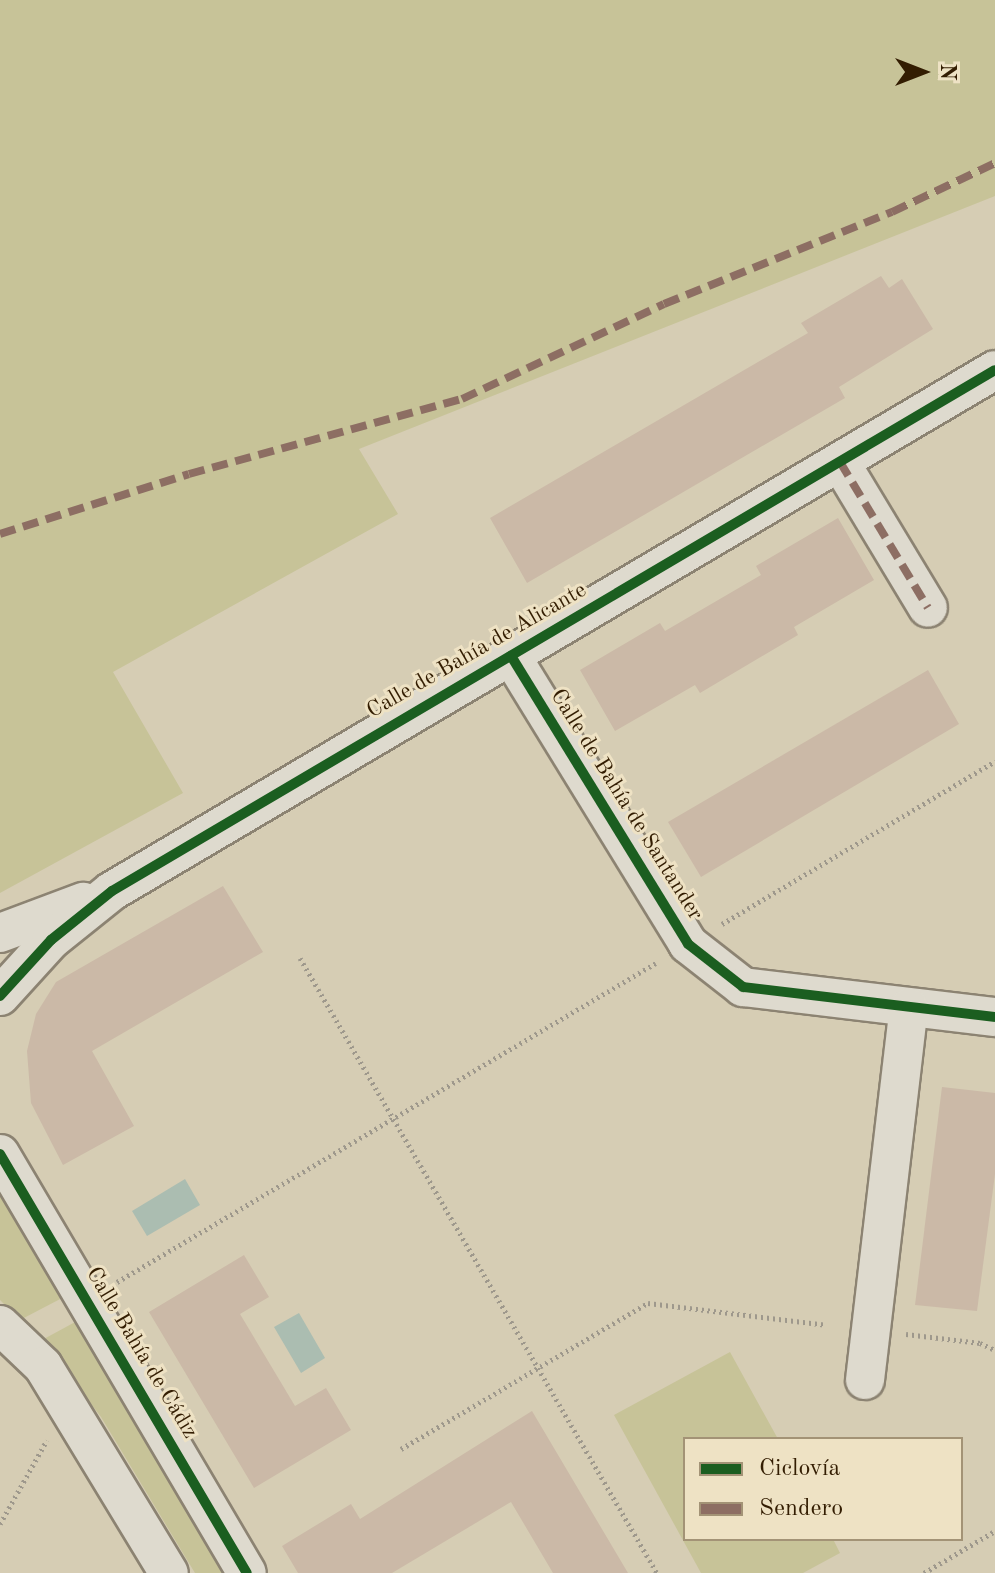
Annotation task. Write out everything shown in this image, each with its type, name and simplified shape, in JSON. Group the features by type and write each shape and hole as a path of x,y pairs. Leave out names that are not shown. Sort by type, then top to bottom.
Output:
{"street":[{"name":"Calle de Bahía de Alicante","path":"0,996 51,940 112,891 995,370"},
{"path":"840,462 928,608"},
{"name":"Calle de Bahía de Santander","path":"511,656 688,944 743,987 995,1017"},
{"name":"Calle de Bahía de Alicante","path":"0,933 112,891"},
{"path":"865,1380 909,1008"},
{"name":"Calle Bahía de Cádiz","path":"0,1154 247,1573"},
{"path":"0,1325 43,1366 169,1573"}],"path":[{"path":"717,926 995,761"},
{"path":"110,1287 669,956"},
{"path":"300,958 657,1573"},
{"path":"401,1449 648,1303 826,1325"},
{"path":"898,1333 980,1343 995,1350"},
{"path":"0,1524 51,1432"},
{"path":"924,1573 995,1531"}],"shaded area":[{"path":"0,0 995,0 995,196 359,449 398,514 113,672 183,793 0,893"},
{"path":"185,1179 200,1205 147,1236 132,1211"},
{"path":"0,1190 64,1297 20,1320 0,1300"},
{"path":"299,1313 325,1358 301,1373 274,1327"},
{"path":"77,1321 227,1573 195,1573 101,1417 42,1340"},
{"path":"730,1352 777,1437 683,1437 683,1540 614,1415"},
{"path":"683,1541 834,1541 840,1553 803,1573 701,1573"}],"building":[{"path":"881,276 889,288 902,279 933,329 839,387 845,398 527,583 490,518 808,333 801,323"},
{"path":"838,518 874,580 794,627 798,635 700,693 695,685 615,731 580,670 660,623 665,631 761,575 756,566"},
{"path":"928,670 959,724 701,877 668,822"},
{"path":"223,886 263,952 92,1051 134,1126 63,1165 31,1103 27,1051 36,1014 56,982"},
{"path":"942,1087 995,1093 995,1174 977,1311 915,1305"},
{"path":"244,1255 269,1297 240,1314 295,1406 326,1388 351,1430 254,1488 149,1312"},
{"path":"532,1411 628,1573 553,1573 511,1502 392,1573 298,1573 282,1546 351,1504 360,1519"}],"marked path":[{"path":"0,534 189,474 462,399 664,304 892,212 995,163"},
{"path":"840,462 928,608"}],"cycle path":[{"path":"0,996 51,940 112,891 995,370"},
{"path":"511,656 688,944 743,987 995,1017"},
{"path":"0,1154 247,1573"}]}
